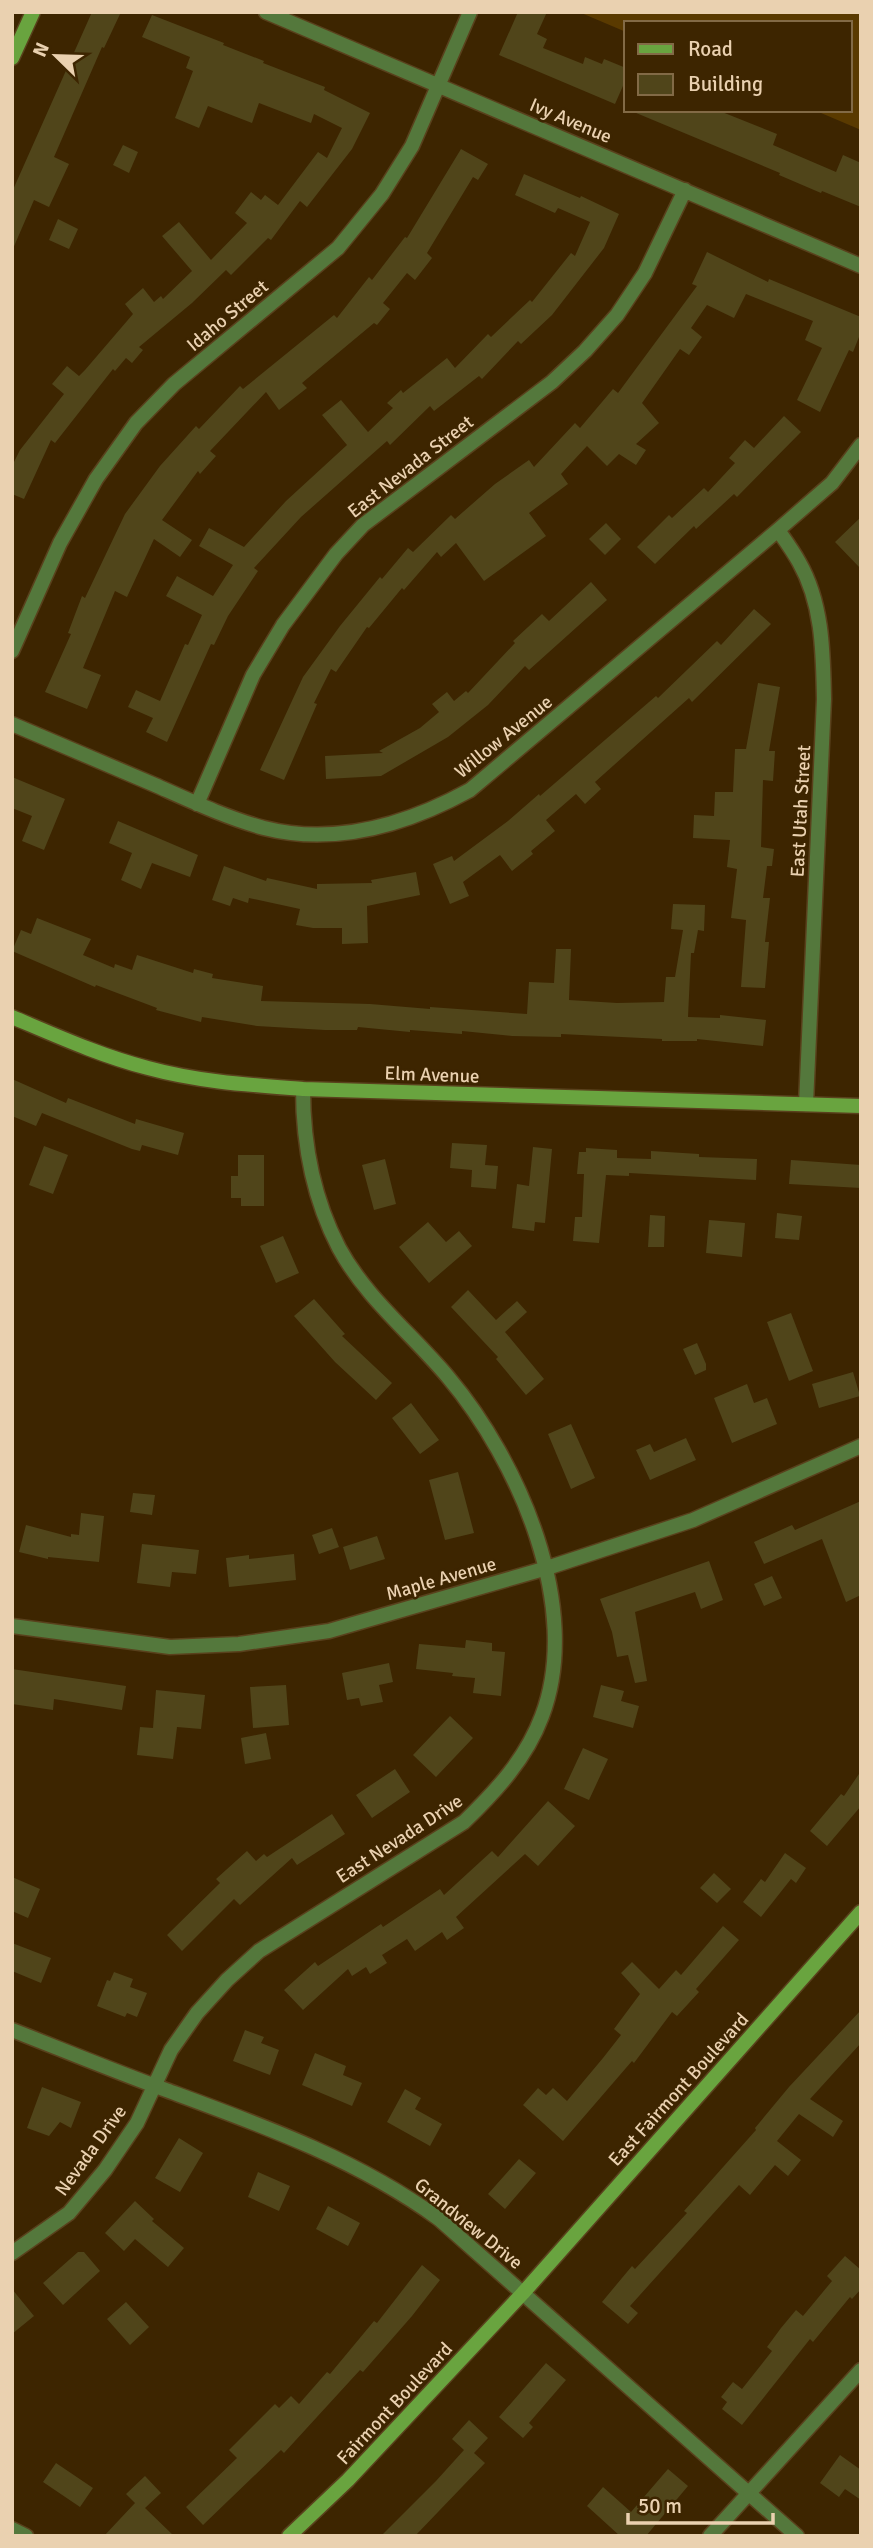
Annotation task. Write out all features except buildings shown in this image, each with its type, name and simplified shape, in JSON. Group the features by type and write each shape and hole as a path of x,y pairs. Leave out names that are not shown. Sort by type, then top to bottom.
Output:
{"street":[{"path":"12,58 33,12"},
{"name":"Ivy Avenue","path":"266,12 861,266"},
{"name":"Idaho Street","path":"12,651 60,542 96,479 136,423 174,384 338,248 382,194 412,146 470,12"},
{"name":"East Nevada Street","path":"198,804 253,675 283,625 336,554 363,525 552,382 585,351 617,315 645,273 685,190"},
{"name":"Willow Avenue","path":"12,724 198,804 268,828 338,834 375,828 417,816 470,790 832,483 861,445"},
{"name":"East Utah Street","path":"778,530 800,563 813,595 823,642 824,699 806,1104"},
{"name":"Elm Avenue","path":"12,1017 100,1054 149,1069 223,1082 303,1089 861,1106"},
{"name":"East Nevada Drive","path":"154,2086 171,2050 197,2013 227,1980 259,1951 464,1822 509,1776 542,1717 552,1681 557,1643 547,1568 525,1503 490,1436 449,1378 394,1321 354,1273 328,1225 314,1184 303,1130 303,1089"},
{"name":"Maple Avenue","path":"12,1626 170,1647 239,1644 328,1631 547,1568 693,1520 861,1446"},
{"name":"East Fairmont Boulevard","path":"523,2292 861,1912"},
{"name":"Grandview Drive","path":"12,2030 312,2147 405,2193 523,2292 797,2536"},
{"name":"Nevada Drive","path":"12,2253 69,2213 105,2170 137,2123 154,2086"},
{"name":"Fairmont Boulevard","path":"289,2536 348,2480 523,2292"},
{"path":"710,2536 861,2370"},
{"path":"12,2529 26,2536"}],"shaded area":[{"path":"579,12 861,12 861,130 819,112 852,112 852,21 624,21 624,31"}]}
